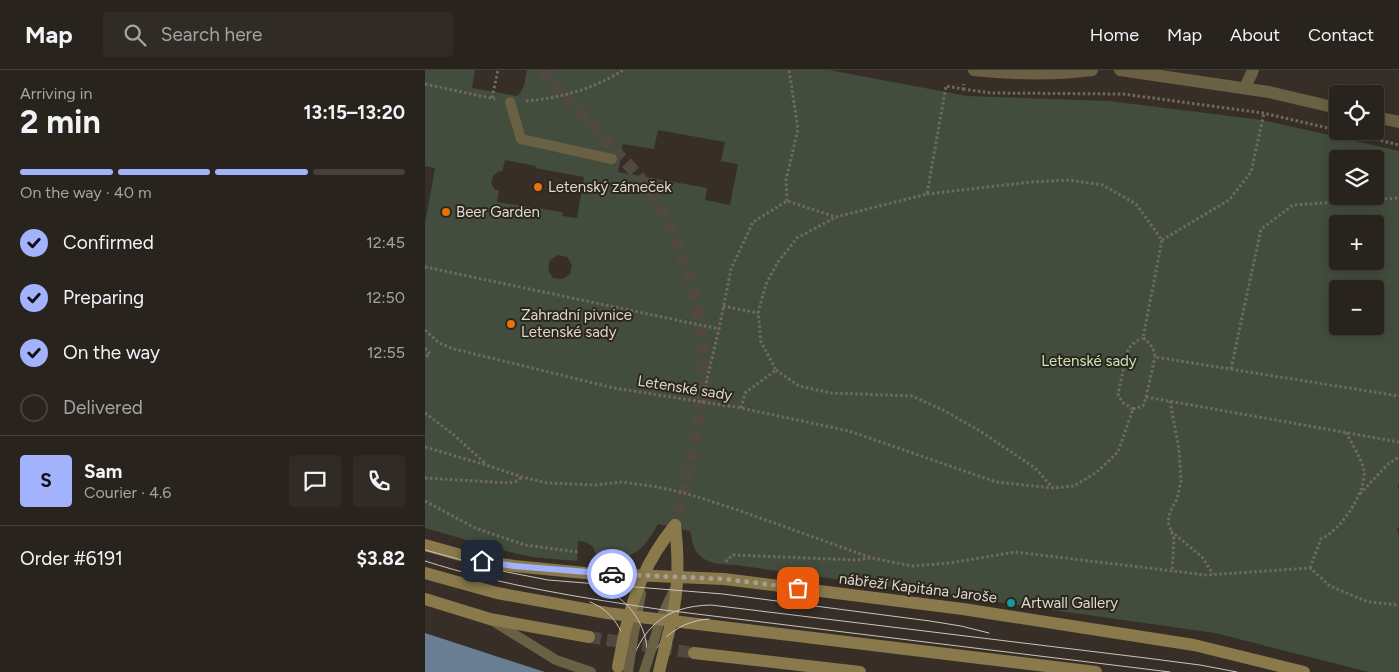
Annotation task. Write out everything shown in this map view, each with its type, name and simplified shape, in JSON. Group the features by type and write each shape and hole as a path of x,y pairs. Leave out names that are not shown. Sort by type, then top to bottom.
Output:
{"main road":[{"path":"617,672 629,637 633,617 633,598 657,548 675,525 678,577 675,612 666,621 660,642 659,672"},
{"name":"nábřeží Kapitána Jaroše","path":"425,545 482,561 514,566 585,573 724,579 963,609 1194,645 1304,672"},
{"path":"425,573 497,593 579,609 633,617 1096,672"},
{"path":"425,600 491,619 589,638"},
{"path":"694,653 860,672"}],"street":[{"path":"970,75 993,72 1071,73 1092,70"},
{"path":"1120,70 1269,92 1329,106"},
{"path":"1245,88 1253,70"},
{"path":"1384,118 1399,122"}],"lane":[{"path":"510,102 521,139 612,159"},
{"path":"491,619 556,660 591,672"},
{"path":"628,672 629,637"},
{"path":"644,672 660,642"}],"path":[{"path":"492,98 497,70"},
{"path":"425,84 510,102 545,100 579,91 611,78 623,70"},
{"path":"787,201 786,180 798,129 789,70"},
{"path":"963,89 970,75"},
{"path":"927,194 946,86 991,93 1123,94 1263,113 1329,128"},
{"path":"1162,240 1229,200 1251,172 1269,92"},
{"path":"1379,140 1399,145"},
{"path":"1053,488 1035,468 980,431 943,410 912,396 831,393 799,386 776,370 761,342 758,313 766,284 778,262 797,238 836,217 927,194 1031,182 1069,180 1103,185 1136,204 1162,240 1143,338"},
{"path":"1231,369 1261,229 1293,205 1399,198"},
{"path":"703,403 731,269 753,222 787,201 836,217"},
{"path":"425,267 719,329"},
{"path":"723,306 758,313"},
{"name":"Letenské sady","path":"425,330 439,343 454,349 614,388 741,408 849,431 996,482 1053,488 1074,486 1104,466 1118,452 1133,409 1143,406 1146,397"},
{"path":"1143,338 1154,349 1155,357 1146,397 1399,442"},
{"path":"1133,409 1122,402 1118,394 1128,348 1143,338"},
{"path":"425,348 430,354 425,357"},
{"path":"1155,357 1399,396"},
{"path":"741,408 745,392 776,370"},
{"path":"1170,401 1179,450 1181,481 1177,499 1170,512 1168,522 1174,539 1172,572"},
{"path":"425,413 454,435 486,465"},
{"path":"1310,568 1321,540 1330,536 1340,526 1365,481 1363,468 1346,432"},
{"path":"425,447 547,483 568,485 621,482 685,493 872,558 912,566 950,563 1015,552 1172,572 1214,574 1310,568 1330,586 1368,602 1399,605"},
{"path":"1358,496 1387,465 1399,457"},
{"path":"425,478 509,483 517,481 522,477"},
{"path":"425,501 475,528 525,544 578,552"},
{"path":"1171,531 1202,557 1214,574"},
{"path":"726,566 727,560 733,555 856,560 872,558"}],"green space":[{"name":"Letenské sady","path":"425,70 475,70 472,88 517,96 523,87 527,70 829,70 967,96 1109,101 1262,120 1329,135 1329,140 1350,140 1399,151 1399,485 1397,486 1399,489 1399,528 1397,529 1399,537 1399,672 1369,672 1215,633 719,564 704,559 696,551 690,531 658,524 637,552 623,558 603,562 596,555 592,546 585,542 578,541 577,561 532,557 425,528 425,224 435,168 425,166","holes":["658,130 725,142 721,161 738,164 730,205 705,200 707,188 618,172 623,144 654,149","505,160 536,166 535,168 584,177 577,218 562,216 563,212 497,202 499,190 495,190 491,183 493,176 499,171 502,172","558,255 567,257 572,265 570,274 563,279 553,278 548,270 550,260"]}],"water":[{"path":"425,633 545,672 425,672"}],"tunnel":[{"path":"541,70 643,182 659,206 673,233 684,262 700,323 703,384 695,441 675,525"},
{"path":"589,637 694,653"}],"tram line":[{"path":"425,550 502,571 548,580 723,594 930,621 989,633"},
{"path":"425,561 484,578 574,596 664,610 1170,672"},
{"path":"599,587 625,603 638,619 647,649 644,672"},
{"path":"590,602 607,612 619,628 626,646 628,666"},
{"path":"628,672 640,643 657,622 680,610 694,606 711,605 1138,657 1237,672"},
{"path":"648,664 658,646 672,632 689,623 709,619"}],"way so far":[{"path":"612,574 724,579 798,588"}],"place":[{"name":"Letenský zámeček","path":"538,187"},
{"name":"Beer Garden","path":"446,212"},
{"name":"Zahradní pivnice Letenské sady","path":"511,324"},
{"name":"Artwall Gallery","path":"1011,603"}],"route":[{"path":"482,561 514,566 612,574"}]}
